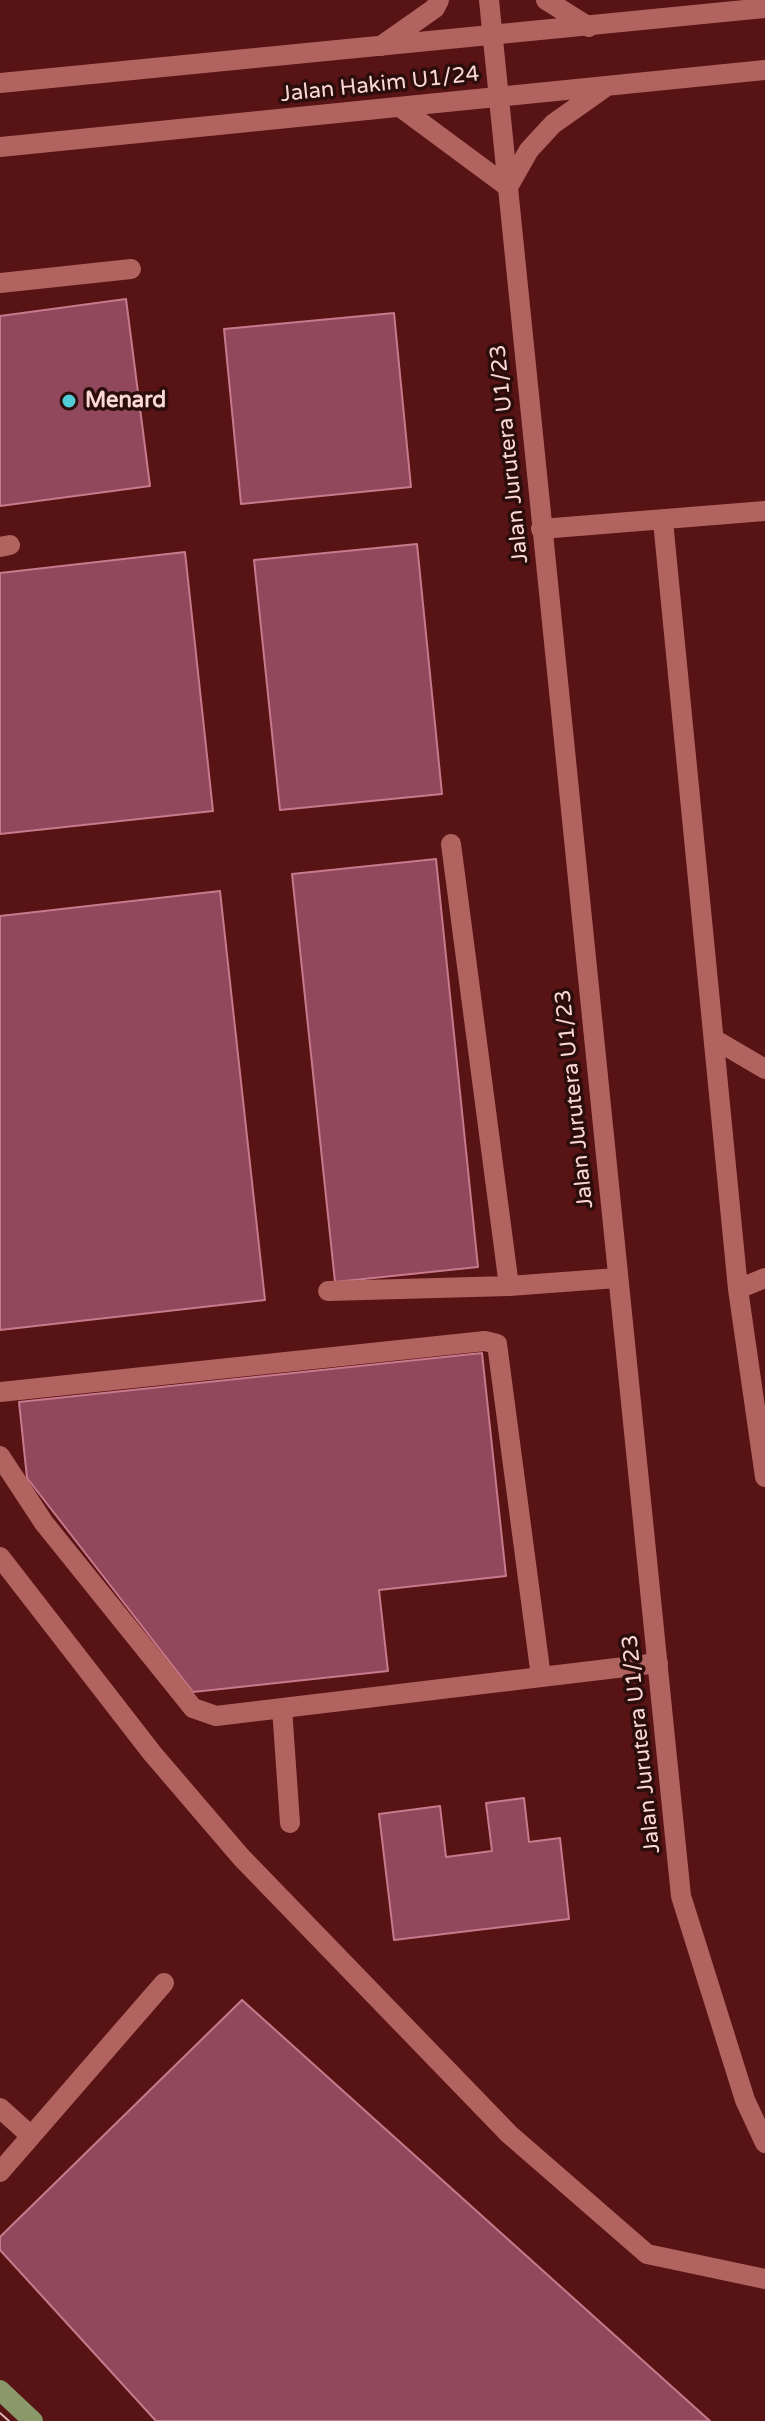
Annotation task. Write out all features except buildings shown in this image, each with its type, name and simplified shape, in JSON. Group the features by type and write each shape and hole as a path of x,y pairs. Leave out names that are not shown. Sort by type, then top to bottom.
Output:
{"main road":[{"path":"0,2390 33,2421"}],"street":[{"path":"381,46 435,8 439,0"},
{"name":"Jalan Jurutera U1/23","path":"489,0 681,1896 745,2100 765,2143"},
{"path":"546,0 589,27"},
{"name":"Jalan Hakim U1/24","path":"0,83 765,8"},
{"name":"Jalan Hakim U1/24","path":"0,147 765,70"},
{"path":"400,107 508,187 529,150 553,124 607,86"},
{"path":"0,283 131,269"},
{"path":"541,529 765,511"},
{"path":"663,521 738,1289 765,1477"},
{"path":"451,844 509,1286"},
{"path":"714,1039 765,1069"},
{"path":"328,1291 509,1286 617,1278"},
{"path":"738,1289 765,1278"},
{"path":"0,1392 485,1341 497,1344 541,1677"},
{"path":"0,1456 44,1523 193,1708 216,1716 658,1663"},
{"path":"0,1557 152,1753 241,1857 509,2134 647,2254 765,2279"},
{"path":"282,1708 290,1823"},
{"path":"0,2172 164,1983"},
{"path":"0,2108 31,2136"}],"tram line":[{"path":"0,2413 9,2421"}],"place":[{"name":"Menard","path":"69,401"}]}
